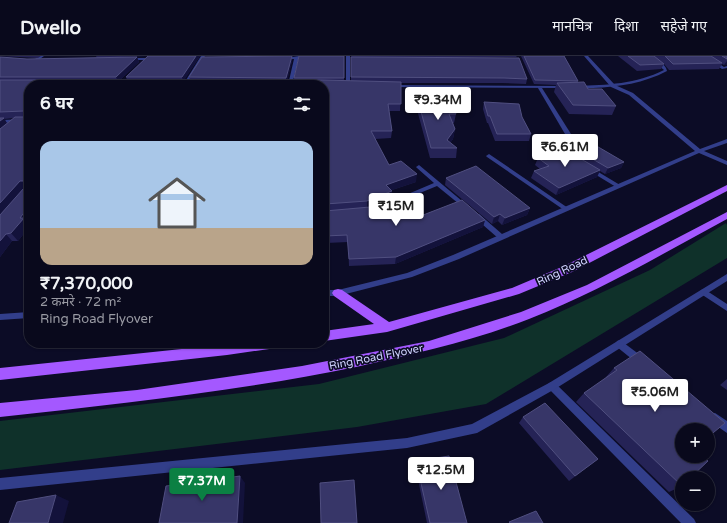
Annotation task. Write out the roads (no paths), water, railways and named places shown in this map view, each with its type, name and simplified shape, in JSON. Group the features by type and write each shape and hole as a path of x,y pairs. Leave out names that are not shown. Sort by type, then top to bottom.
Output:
{"main road":[{"name":"Ring Road","path":"387,327 515,291 568,269 727,188"},
{"name":"Ring Road Flyover","path":"0,410 137,396 302,372 429,346 524,316 591,288 727,215"},
{"path":"338,293 387,327"},
{"path":"329,335 387,327"},
{"path":"0,374 242,348"}],"street":[{"path":"586,56 613,86 631,94 700,151 727,163"},
{"path":"383,86 540,88 613,86 656,76 666,70 649,56"},
{"path":"704,56 723,68 727,67"},
{"path":"124,59 147,57"},
{"path":"140,64 147,57"},
{"path":"273,59 297,57 291,80"},
{"path":"29,60 43,58"},
{"path":"188,80 202,58 208,59"},
{"path":"348,85 348,58 355,59"},
{"path":"527,81 530,87"},
{"path":"340,85 355,85"},
{"path":"540,88 568,134"},
{"path":"0,122 24,122"},
{"path":"12,127 17,122"},
{"path":"329,293 338,293 409,275 456,257 500,236 727,141"},
{"path":"489,156 566,208"},
{"path":"419,167 500,236"},
{"path":"586,167 618,186"},
{"path":"382,206 438,183"},
{"path":"0,484 407,444 473,429 552,386 727,277"},
{"path":"704,292 727,308"},
{"path":"0,318 24,316"},
{"path":"620,344 651,369"},
{"path":"552,386 690,523"},
{"path":"708,413 727,428"}]}
